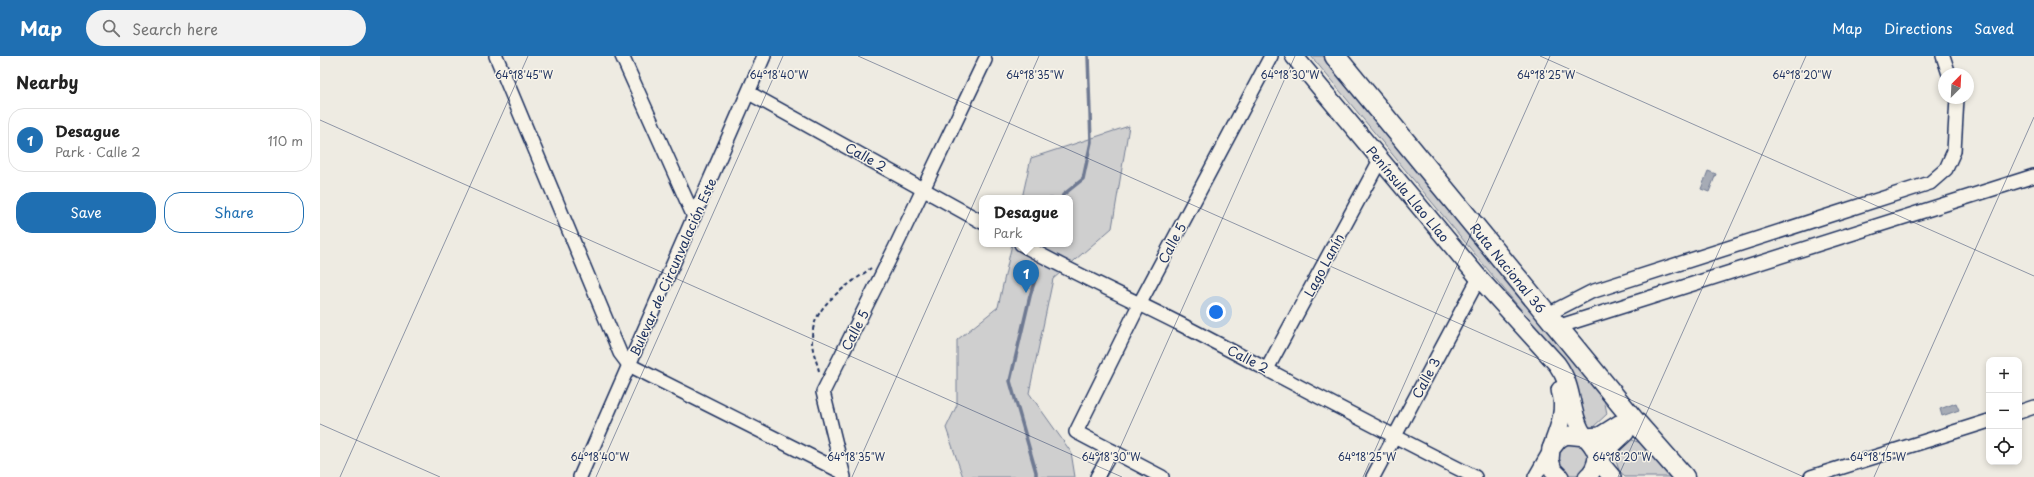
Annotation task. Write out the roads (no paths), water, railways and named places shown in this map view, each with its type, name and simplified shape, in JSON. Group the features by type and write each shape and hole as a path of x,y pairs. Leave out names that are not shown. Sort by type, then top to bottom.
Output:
{"highway":[{"name":"Ruta Nacional 36","path":"1335,56 1633,419 1684,477"}],"main road":[{"name":"Península Llao Llao","path":"1294,56 1479,278 1557,364 1566,376 1577,420 1585,437 1592,444 1597,459 1612,477"},
{"name":"Península Llao Llao","path":"1524,329 1555,376 1561,392 1563,411 1560,426 1551,449"},
{"path":"1560,477 1553,470 1550,460 1551,449 1559,439 1566,435 1585,437 1600,436 1619,424 1633,419"},
{"path":"1587,477 1593,471 1597,459 1625,433 1633,419"}],"street":[{"path":"496,56 620,353 629,365 843,475"},
{"path":"622,56 694,217"},
{"name":"Bulevar de Circunvalación Este","path":"580,477 764,56"},
{"name":"Calle 5","path":"1112,450 1076,432 1140,304 1271,56"},
{"path":"1943,56 1947,68"},
{"name":"Calle 5","path":"843,475 823,392 985,60"},
{"name":"Calle 2","path":"749,93 979,220"},
{"path":"1552,321 1591,292 1930,183 1946,169 1954,151 1957,104"},
{"name":"Lago Lanín","path":"1267,369 1380,160"},
{"path":"1552,321 2034,176"},
{"name":"Calle 2","path":"1026,247 1074,273 1140,304 1267,369 1394,437 1475,477"},
{"name":"Calle 3","path":"1373,477 1479,278"},
{"path":"2022,411 2034,408"},
{"path":"1811,477 1986,423"},
{"path":"1535,477 1551,449"},
{"path":"1097,477 1112,450 1162,477"}],"waterway":[{"path":"1063,195 1083,179 1091,142 1088,56"},
{"path":"1036,477 1036,472 1010,381 1030,296 1037,273"}],"place":[{"name":"Desague","path":"1026,293"}]}
